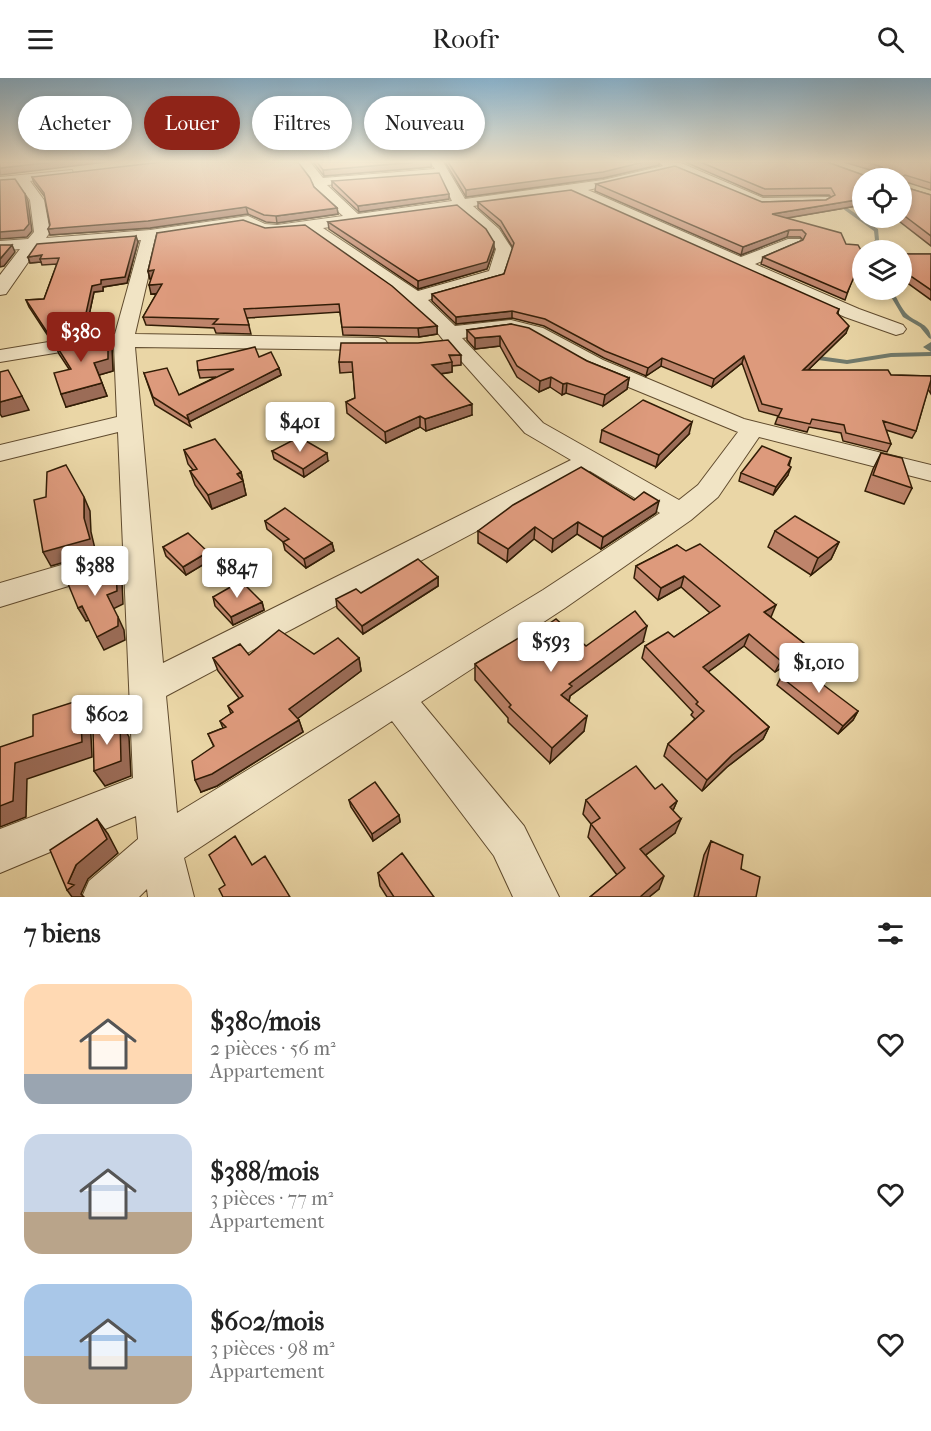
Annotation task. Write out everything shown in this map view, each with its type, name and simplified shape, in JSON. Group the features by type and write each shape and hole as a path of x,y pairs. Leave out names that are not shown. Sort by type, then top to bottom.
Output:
{"street":[{"path":"0,290 6,271 42,232 37,200"},
{"path":"334,200 355,219"},
{"path":"415,298 497,274 504,249 494,232 458,200"},
{"path":"0,246 150,235 248,220 254,226 263,229 310,225 493,200"},
{"path":"600,200 852,313 896,329"},
{"path":"757,200 817,200"},
{"path":"310,225 344,251 415,298 444,339 534,428 681,513"},
{"path":"150,235 124,340 154,789 160,848 171,897"},
{"path":"742,263 794,242"},
{"path":"444,339 511,326 536,332 595,365 736,424 931,472"},
{"path":"0,356 97,339 395,345"},
{"path":"0,453 128,422"},
{"path":"105,897 160,848 554,599 681,513 708,491 753,429"},
{"path":"147,687 590,461"},
{"path":"0,595 139,553"},
{"path":"396,699 509,841 536,897"},
{"path":"0,851 154,789"}],"building":[{"path":"0,200 26,200 29,224 24,230 0,232"},
{"path":"45,200 328,200 337,208 276,216 264,215 246,207 148,221 48,229 50,225"},
{"path":"352,200 402,200 358,206"},
{"path":"594,200 839,309 837,313 849,326 803,370 888,370 891,375 931,376 916,431 883,421 891,444 846,433 844,425 812,419 810,424 778,417 782,409 762,404 744,356 714,379 662,358 648,368 605,351 545,319 512,311 456,317 432,294 504,274 514,243 501,221 478,202"},
{"path":"634,200 852,200 772,214 841,233 846,244 852,244 852,282 847,293 763,257 803,240 806,234 802,230 789,230 743,247"},
{"path":"912,200 931,200 931,236 912,222"},
{"path":"457,205 486,229 494,242 487,262 418,281 328,222"},
{"path":"243,220 265,228 305,225 392,286 437,326 342,327 339,304 244,309 249,325 213,324 218,319 143,317 162,284 149,285 154,270 148,271 157,233"},
{"path":"136,236 125,277 101,280 101,284 92,286 83,327 47,332 26,300 44,299 59,258 40,259 42,255 28,257 37,244"},
{"path":"0,245 12,245 0,259"},
{"path":"912,254 931,254 931,290 912,277"},
{"path":"511,324 529,328 587,361 629,378 605,395 567,383 563,384 551,377 540,381 517,366 500,336 475,338 467,330"},
{"path":"108,336 108,359 94,363 102,383 61,394 54,373 71,369 54,342"},
{"path":"448,340 461,355 449,355 452,362 432,365 472,404 425,419 420,416 385,432 346,402 355,398 352,362 339,362 341,343 418,343"},
{"path":"255,347 259,357 271,352 279,368 187,415 189,420 153,397 144,373 167,368 179,395 234,369 198,370 197,361"},
{"path":"8,370 22,396 0,402 0,372"},
{"path":"643,400 692,422 659,455 602,430"},
{"path":"299,437 327,453 303,469 272,451"},
{"path":"215,439 241,472 237,474 243,481 208,495 190,471 197,469 184,450"},
{"path":"762,446 791,458 788,465 791,467 776,487 741,473"},
{"path":"881,453 902,458 912,488 873,475"},
{"path":"66,465 84,497 84,518 90,539 43,552 34,500 46,497 47,472"},
{"path":"581,467 634,500 644,492 659,501 603,537 578,522 553,539 535,527 508,549 478,531 513,505"},
{"path":"285,508 332,543 304,559 283,542 289,539 265,521"},
{"path":"795,516 839,542 818,558 775,531"},
{"path":"188,533 208,552 183,567 163,547"},
{"path":"700,544 776,605 764,612 805,644 781,661 749,634 703,667 769,727 732,755 707,780 668,744 704,711 645,646 668,632 674,637 720,606 684,576 661,588 636,566 677,545 686,551"},
{"path":"418,559 438,577 362,626 336,599 356,589 361,593"},
{"path":"96,565 99,575 116,568 117,591 107,595 118,617 118,626 97,637 82,606 78,608 64,574"},
{"path":"241,581 262,602 231,617 213,597"},
{"path":"635,611 647,626 569,684 572,686 561,695 587,716 552,748 509,707 511,705 475,664 542,624 544,627 556,619 586,646"},
{"path":"279,630 314,654 338,638 359,658 289,709 299,720 212,774 195,780 192,761 214,746 208,734 226,727 220,721 233,712 228,706 243,696 213,658 240,644 249,655"},
{"path":"793,662 858,711 843,726 781,677"},
{"path":"80,700 82,742 15,763 13,801 0,806 0,747 33,736 33,715"},
{"path":"120,721 121,761 94,771 93,730"},
{"path":"636,766 655,789 662,784 677,801 670,807 681,819 640,849 664,876 640,897 590,897 625,868 591,824 600,818 586,800"},
{"path":"375,782 399,815 372,834 349,800"},
{"path":"97,819 107,839 76,865 68,883 74,885 67,890 50,850"},
{"path":"235,836 252,865 265,856 290,897 223,897 219,889 225,885 209,855"},
{"path":"711,841 743,855 741,869 760,877 756,897 698,897"},
{"path":"402,853 434,897 394,897 378,873"}],"waterway":[{"path":"834,200 876,230 877,240"},
{"path":"896,300 905,316 922,326 931,337"},
{"path":"931,344 926,347 931,350"},
{"path":"811,357 847,362 891,355 931,354"}]}
